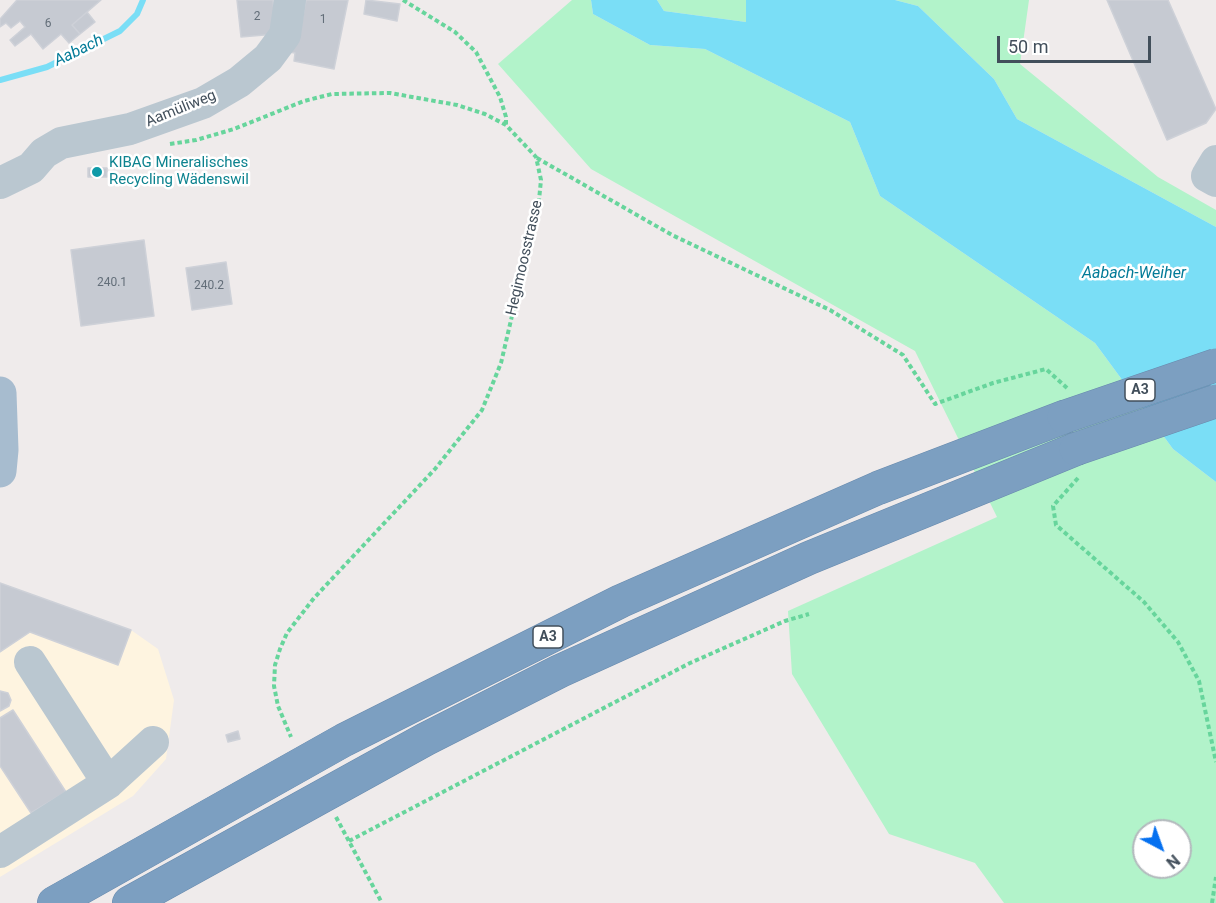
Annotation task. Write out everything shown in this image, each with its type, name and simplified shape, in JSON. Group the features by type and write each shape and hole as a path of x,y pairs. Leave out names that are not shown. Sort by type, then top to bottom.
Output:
{"highway":[{"name":"A3","path":"54,903 344,740 610,606 1066,403 1216,365"},
{"name":"A3","path":"129,903 415,745 571,666 809,558 1078,462 1216,401"}],"main road":[{"path":"0,393 2,450 0,471"}],"lane":[{"name":"Aamüliweg","path":"0,183 31,168 44,153 61,143 130,129 203,103 239,82 268,58 285,35 290,0"},
{"path":"30,662 108,783"},
{"path":"0,852 108,783 153,742"}],"path":[{"path":"403,0 455,32 476,51 500,97 506,125"},
{"path":"162,145 196,140 234,129 304,101 332,94 390,93 423,98 485,114 506,125 536,157 672,235 830,310 903,355 935,404 993,383 1046,369 1066,403"},
{"name":"Hegimoosstrasse","path":"291,737 278,706 274,686 275,665 287,633 314,598 454,447 482,410 492,389 501,363 539,200 541,180 536,157"},
{"path":"1078,462 1053,506 1056,525 1144,602 1178,642 1199,681 1216,762"},
{"path":"349,841 690,663 776,625 809,614"},
{"path":"336,817 382,903"},
{"path":"1212,903 1216,877"}],"shaded area":[{"path":"0,583 131,630 158,649 174,700 166,759 133,796 0,877"}],"green space":[{"path":"572,0 591,0 593,14 650,45 705,49 850,122 880,196 1095,343 1173,449 1216,482 1216,903 1004,903 975,863 889,834 792,674 788,611 997,517 915,351 591,169 498,64"},
{"path":"657,0 746,0 746,22 664,11"},
{"path":"895,0 1029,0 1020,64 1158,177 1216,210 1216,227 1017,119 994,79 918,6"}],"water":[{"name":"Aabach-Weiher","path":"591,0 657,0 664,11 746,22 746,0 895,0 918,6 994,79 1017,119 1216,227 1216,482 1173,449 1095,343 880,196 850,122 705,49 650,45 593,14"}],"building":[{"path":"17,0 101,0 72,25 80,34 69,43 61,34 43,49 31,34 15,46 10,40 25,27 20,21 11,28 6,23 0,27 0,19"},
{"path":"237,0 273,0 276,34 241,37"},
{"path":"306,0 348,0 334,69 294,61 295,53 289,52 298,41"},
{"path":"366,0 400,4 397,21 364,14"},
{"path":"1107,0 1168,0 1216,109 1206,123 1167,140"},
{"path":"87,12 95,22 80,34 72,25"},
{"name":"KIBAG Mineralisches Recycling Wädenswil","path":"88,168 107,168 107,177 88,177"},
{"path":"144,240 154,316 81,326 71,250"},
{"path":"226,262 232,304 192,310 186,268"},
{"path":"0,583 131,630 118,665 30,632 0,652"},
{"path":"0,691 8,693 11,700 9,706 0,711"},
{"path":"13,710 66,792 31,813 0,766 0,718"},
{"path":"238,731 240,739 228,742 226,735"}],"waterway":[{"name":"Aabach","path":"0,80 47,67 120,31 137,14 143,0"}],"place":[{"name":"KIBAG Mineralisches Recycling Wädenswil","path":"97,172"}]}
